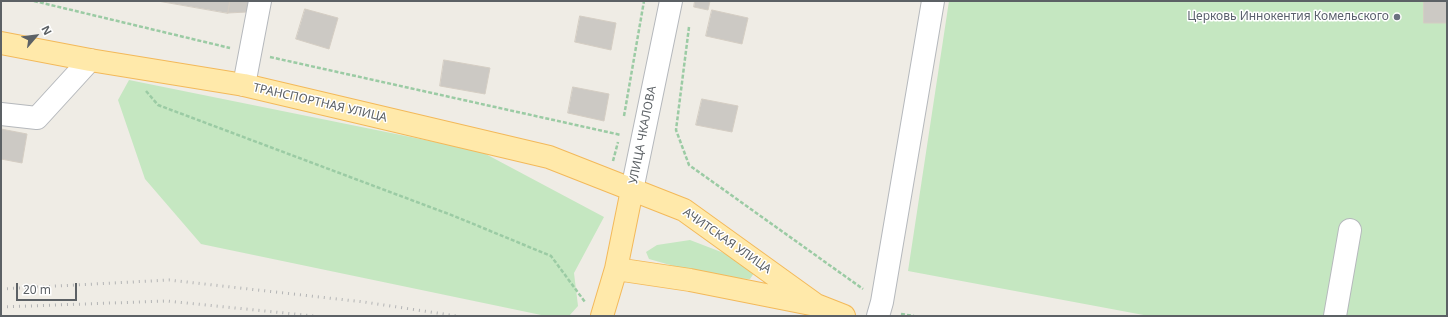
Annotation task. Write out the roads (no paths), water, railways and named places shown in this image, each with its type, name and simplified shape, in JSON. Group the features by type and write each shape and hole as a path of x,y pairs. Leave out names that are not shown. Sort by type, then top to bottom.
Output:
{"main road":[{"name":"ТРАНСПОРТНАЯ УЛИЦА","path":"1,43 90,60 244,85 548,157 632,190"},
{"name":"УЛИЦА ЧКАЛОВА","path":"594,311 616,269 632,190"},
{"name":"АЧИТСКАЯ УЛИЦА","path":"632,190 684,210 816,305"},
{"name":"АЧИТСКАЯ УЛИЦА","path":"616,269 690,280 816,305 844,316"}],"street":[{"path":"244,85 260,1"},
{"path":"880,309 933,1"},
{"name":"УЛИЦА ЧКАЛОВА","path":"632,190 664,2"},
{"path":"1,114 37,118 90,60"},
{"path":"1335,316 1350,230"}],"railway":[{"path":"1,289 169,280 364,302 457,316"},
{"path":"1,307 167,301 314,316"}],"place":[{"name":"Церковь Иннокентия Комельского","path":"1397,17"}]}
